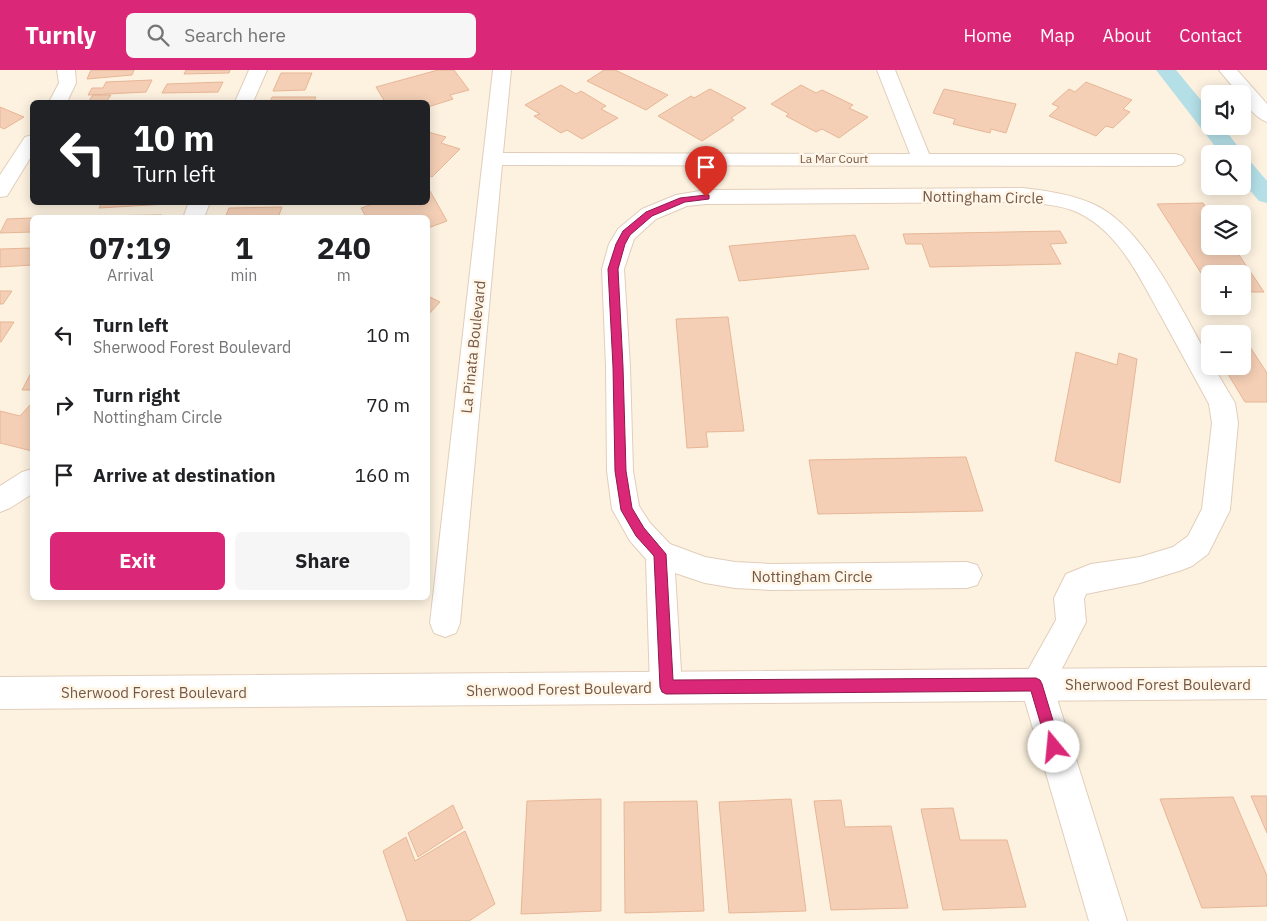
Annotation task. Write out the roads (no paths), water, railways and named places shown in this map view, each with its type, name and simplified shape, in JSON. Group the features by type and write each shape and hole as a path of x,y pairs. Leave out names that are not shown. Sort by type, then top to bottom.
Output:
{"street":[{"path":"59,100 68,87 69,79 66,70"},
{"path":"245,100 258,70"},
{"name":"La Pinata Boulevard","path":"445,623 502,70"},
{"path":"886,70 921,158"},
{"path":"1228,70 1267,116"},
{"path":"0,190 30,144"},
{"name":"La Mar Court","path":"492,159 921,158 1175,160"},
{"name":"Nottingham Circle","path":"967,575 771,577 736,575 704,570 660,554 640,532 626,510 620,471 618,367 613,269 620,244 626,234 637,223 649,214 683,200 706,197 1023,195 1064,201 1096,213 1116,230 1158,289 1222,403 1225,423 1216,510 1198,545 1182,558 1140,570 1091,578 1076,584 1069,598 1071,622 1036,684"},
{"path":"0,500 30,487"},
{"path":"660,554 666,687"},
{"name":"Sherwood Forest Boulevard","path":"0,693 1267,683"},
{"path":"1036,684 1108,921"}],"waterway":[{"path":"1166,70 1201,114"},
{"path":"1218,135 1226,145"},
{"path":"1251,177 1267,196"}]}
